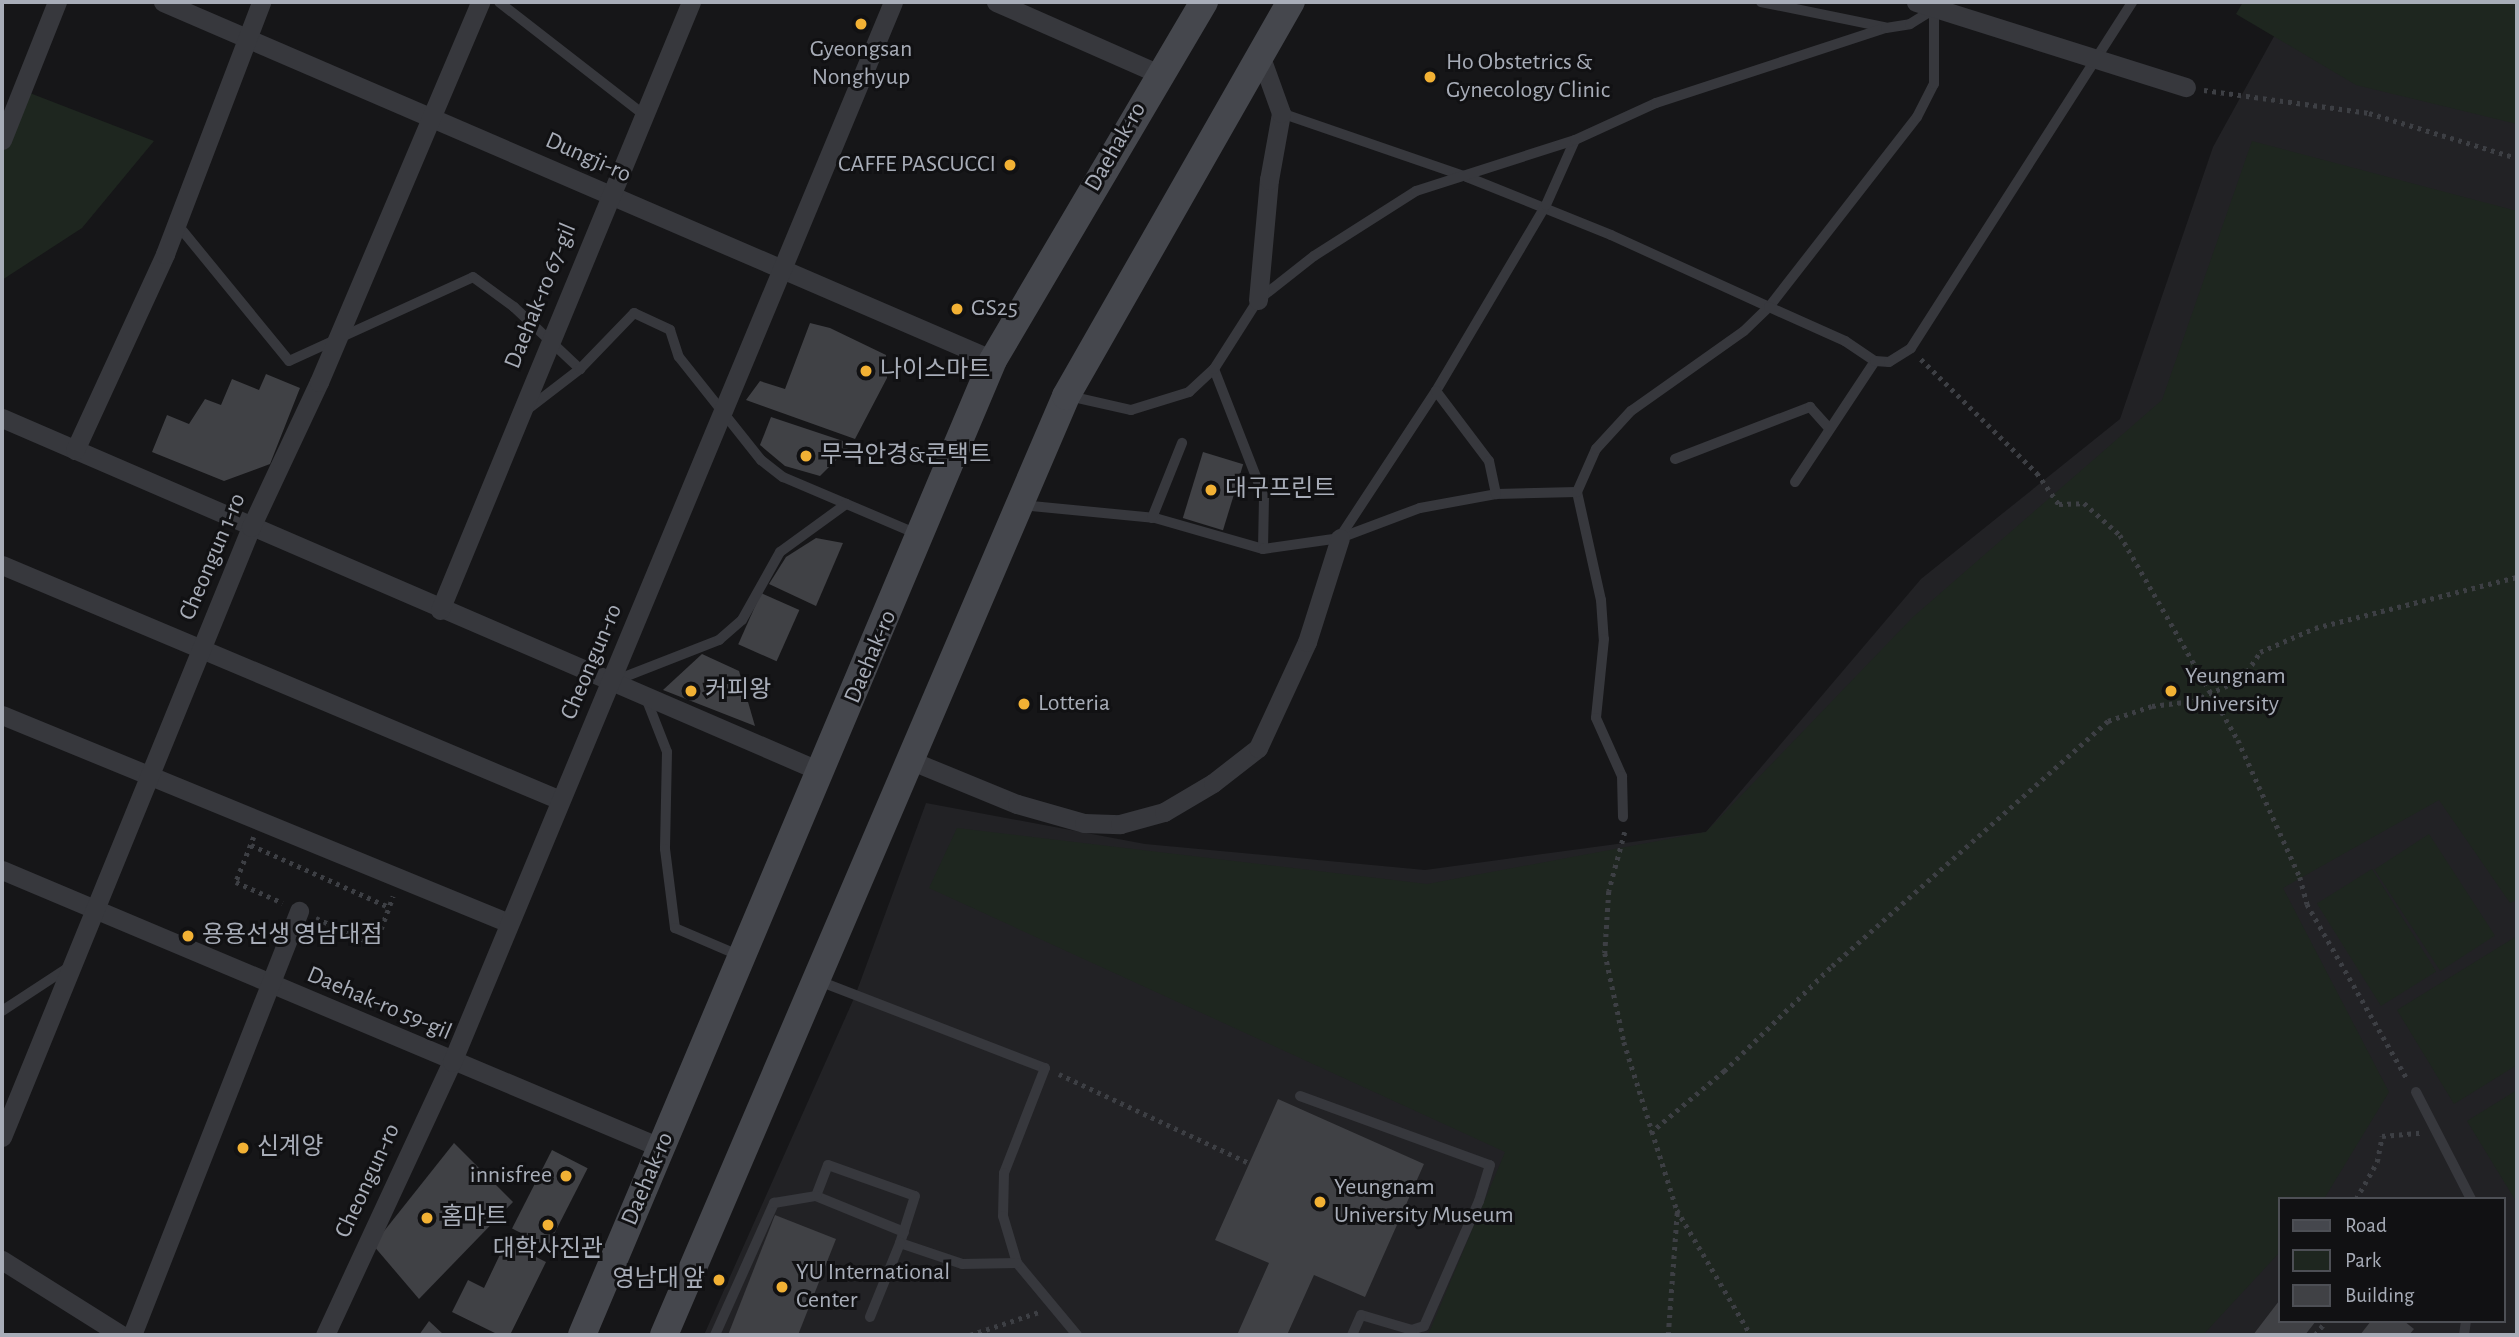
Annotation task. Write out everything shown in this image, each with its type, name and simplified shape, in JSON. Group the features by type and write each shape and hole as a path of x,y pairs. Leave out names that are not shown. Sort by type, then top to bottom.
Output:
{"main road":[{"name":"Daehak-ro","path":"582,1335 822,772 993,360 1159,74 1204,2"},
{"path":"664,1335 1066,396 1259,52 1291,2"}],"street":[{"path":"2,140 57,2"},
{"name":"Dungji-ro","path":"163,2 993,360"},
{"path":"75,450 176,223 261,2"},
{"name":"Cheongun 1-ro","path":"2,1137 147,775 251,527 337,339 480,2"},
{"name":"Daehak-ro 67-gil","path":"440,610 691,2"},
{"name":"Cheongun-ro","path":"325,1335 452,1062 893,2"},
{"path":"996,2 1159,74"},
{"path":"1925,5 2097,56 2186,87"},
{"path":"1258,300 1269,180 1281,113 1259,52"},
{"path":"2,418 440,610 822,772"},
{"path":"912,761 1017,804 1084,823 1120,824 1164,812 1213,783 1258,748 1307,642 1340,538"},
{"path":"2,565 560,800"},
{"path":"2,715 509,923"},
{"name":"Daehak-ro 59-gil","path":"2,870 452,1062 662,1147"},
{"path":"132,1335 299,911"},
{"path":"2,1260 121,1335"}],"lane":[{"path":"499,2 643,114"},
{"path":"1761,2 1886,27"},
{"path":"1281,113 1467,177 1845,341 1875,360 1889,362 1911,348 2132,2"},
{"path":"1066,396 1131,410 1189,392 1214,369 1258,300 1388,206 1416,191 1467,177 1575,140 1656,103 1886,27 1910,24 1925,5"},
{"path":"1623,817 1622,776 1596,719 1604,639 1601,600 1577,492 1596,449 1631,411 1744,331 1769,307 1917,117 1934,84 1925,5"},
{"path":"1340,538 1436,391 1543,209 1575,140"},
{"path":"176,223 289,362 473,277 580,369"},
{"path":"519,416 580,369 634,313 670,330 679,357 722,415 761,460 783,477 921,536"},
{"path":"1795,482 1828,427 1875,360"},
{"path":"1214,369 1264,497 1263,549"},
{"path":"1436,391 1489,461 1496,494"},
{"path":"1675,459 1810,407 1828,427"},
{"path":"1153,518 1182,443"},
{"path":"1020,505 1153,518 1263,549 1340,538 1420,508 1496,494 1577,492"},
{"path":"610,682 719,640 742,620 780,552 846,504"},
{"path":"646,697 667,752 665,849 675,928 742,957"},
{"path":"2,1010 70,966"},
{"path":"818,980 1045,1068 1003,1173 1003,1216 1017,1263 1077,1335"},
{"path":"2416,1092 2470,1197"},
{"path":"1300,1096 1490,1165 1479,1202 1424,1326 1412,1330 1361,1315 1352,1335"},
{"path":"816,1196 828,1165 915,1196 904,1232 870,1317"},
{"path":"715,1335 774,1203 816,1196 904,1232"},
{"path":"900,1242 962,1264 1017,1263"}],"path":[{"path":"2186,87 2369,113 2517,158"},
{"path":"1911,348 2037,473 2059,504 2084,503 2120,536 2238,740 2300,877 2307,904 2416,1092"},
{"path":"1650,1133 1724,1071 1832,966 2108,721 2210,694 2242,679 2260,652 2315,628 2517,577"},
{"path":"1623,817 1625,831 1609,891 1605,953 1650,1133 1677,1210 1751,1335"},
{"path":"261,820 236,882 375,945 400,878"},
{"path":"251,845 388,906"},
{"path":"1045,1068 1250,1163"},
{"path":"2357,1197 2377,1162 2382,1136 2438,1131"},
{"path":"1668,1335 1677,1210"},
{"path":"970,1335 1055,1307"}],"shaded area":[{"name":"Yeungnam University","path":"2293,2 2517,2 2517,1335 704,1335 855,996 926,803 1145,844 1425,870 1706,832 1921,579 2120,419 2213,147"}],"green space":[{"path":"2243,2 2517,2 2517,124 2356,85 2236,14"},
{"path":"22,90 154,141 82,228 2,280 2,140"},
{"name":"Yeungnam University","path":"2252,141 2517,211 2517,900 2510,903 2439,800 2283,888 2389,1092 2325,1197 2278,1197 2278,1254 2203,1335 1428,1335 1505,1152 929,888 957,828 1427,884 1706,832 1913,617 2162,400"},
{"path":"2429,834 2495,935 2440,971 2374,869"},
{"path":"2372,869 2436,972 2381,1006 2317,903"},
{"path":"2517,936 2517,1065 2454,1104 2397,1010"},
{"path":"2517,1090 2517,1203 2467,1121"}],"building":[{"path":"810,323 830,328 886,355 887,378 855,439 746,400 760,381 785,389"},
{"path":"266,374 300,388 270,464 224,481 152,452 167,415 189,424 205,399 221,405 232,379 259,390"},
{"name":"무극안경&콘택트","path":"771,417 852,444 820,476 785,466 760,445"},
{"name":"대구프린트","path":"1203,452 1243,464 1223,530 1183,518"},
{"path":"816,538 843,543 816,606 769,584 786,557"},
{"path":"761,593 799,610 777,661 738,644"},
{"path":"702,654 739,671 755,726 663,690"},
{"name":"Yeungnam University Museum","path":"1278,1099 1424,1164 1365,1297 1314,1275 1287,1335 1237,1335 1269,1263 1215,1240"},
{"path":"454,1143 513,1202 419,1299 373,1245"},
{"path":"552,1150 588,1168 548,1247 512,1228"},
{"name":"YU International Center","path":"775,1215 836,1239 798,1335 728,1335"},
{"path":"506,1242 546,1262 510,1335 499,1335 452,1312 468,1280 484,1288"},
{"path":"2278,1302 2278,1323 2314,1323 2305,1335 2253,1335"},
{"path":"429,1321 444,1335 419,1335"},
{"path":"2369,1323 2406,1323 2414,1329 2409,1335 2360,1335"}],"place":[{"name":"Gyeongsan Nonghyup","path":"861,24"},
{"name":"Ho Obstetrics & Gynecology Clinic","path":"1430,77"},
{"name":"CAFFE PASCUCCI","path":"1010,165"},
{"name":"GS25","path":"957,309"},
{"name":"나이스마트","path":"866,371"},
{"name":"무극안경&콘택트","path":"806,456"},
{"name":"대구프린트","path":"1211,490"},
{"name":"커피왕","path":"691,691"},
{"name":"Yeungnam University","path":"2171,691"},
{"name":"Lotteria","path":"1024,704"},
{"name":"용용선생 영남대점","path":"188,936"},
{"name":"신계양","path":"243,1148"},
{"name":"innisfree","path":"566,1176"},
{"name":"Yeungnam University Museum","path":"1320,1202"},
{"name":"홈마트","path":"427,1218"},
{"name":"대학사진관","path":"548,1225"},
{"name":"영남대 앞","path":"719,1280"},
{"name":"YU International Center","path":"782,1287"}]}
